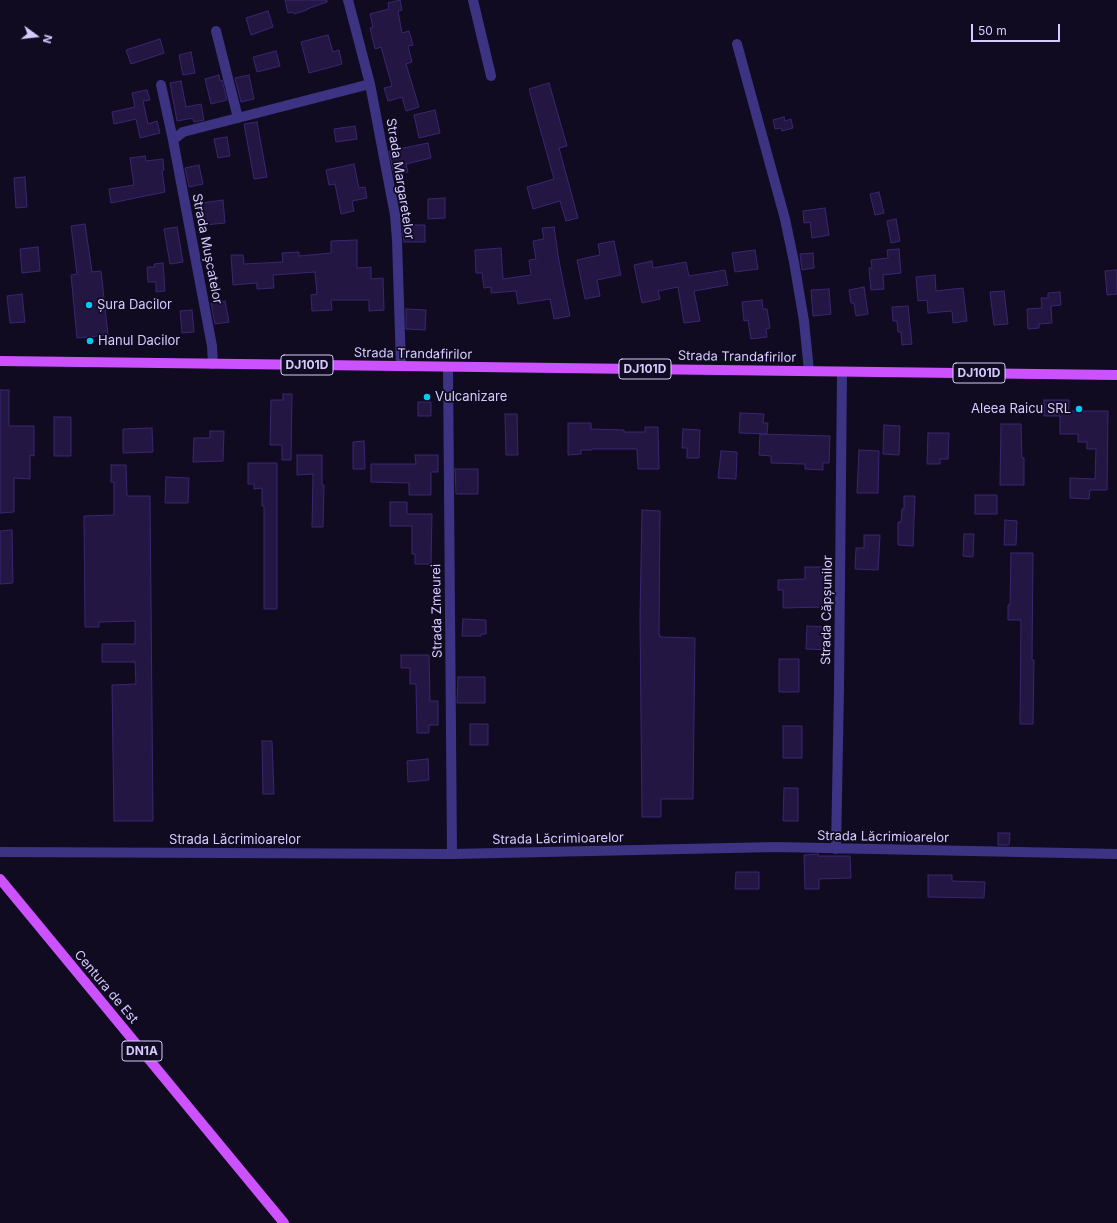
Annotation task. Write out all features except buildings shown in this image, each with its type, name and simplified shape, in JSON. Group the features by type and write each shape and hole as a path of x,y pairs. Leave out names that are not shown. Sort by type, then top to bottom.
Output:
{"main road":[{"name":"DJ101D","path":"0,361 213,364"},
{"name":"Strada Trandafirilor","path":"213,364 1117,375"},
{"name":"Centura de Est","path":"0,879 284,1223"}],"street":[{"name":"Strada Margaretelor","path":"348,0 370,84 395,215 401,366"},
{"path":"473,0 491,76"},
{"path":"216,31 238,118"},
{"path":"737,44 785,220 804,321 809,371"},
{"name":"Strada Mușcatelor","path":"161,84 212,346 213,364"},
{"path":"173,140 183,132 370,84"},
{"name":"Strada Zmeurei","path":"448,367 452,854"},
{"name":"Strada Căpșunilor","path":"836,849 842,372"},
{"name":"Strada Lăcrimioarelor","path":"0,852 452,854 776,847 1117,854"}],"place":[{"name":"Șura Dacilor","path":"89,305"},
{"name":"Hanul Dacilor","path":"90,341"},
{"name":"Vulcanizare","path":"427,397"},
{"name":"Aleea Raicu SRL","path":"1079,409"}]}
